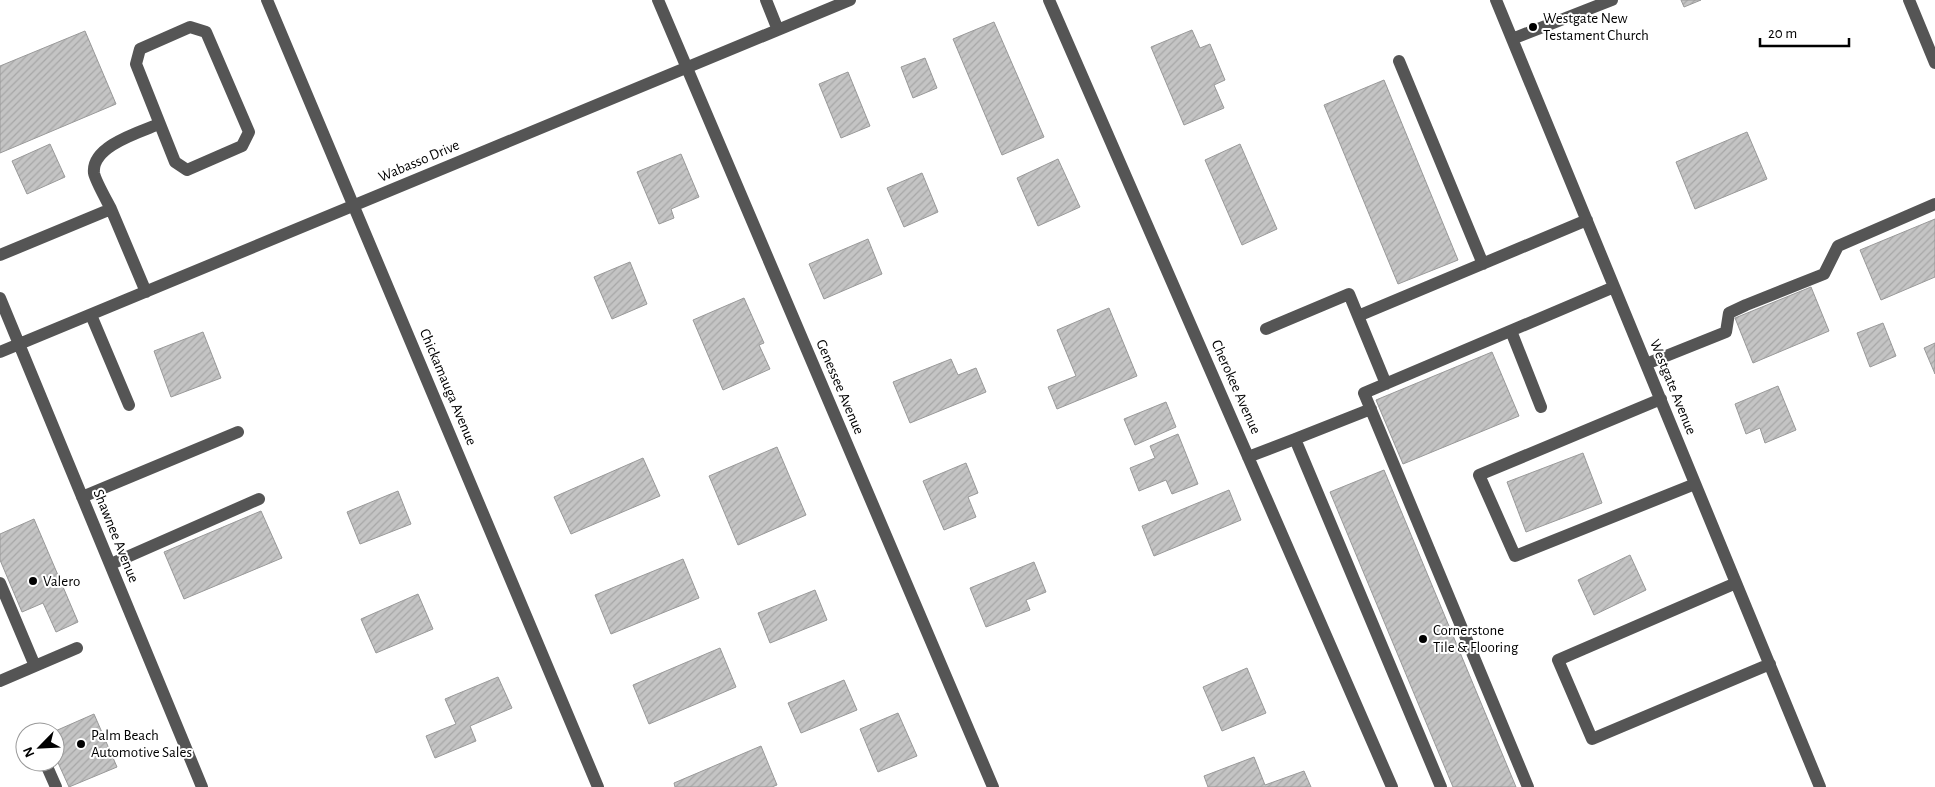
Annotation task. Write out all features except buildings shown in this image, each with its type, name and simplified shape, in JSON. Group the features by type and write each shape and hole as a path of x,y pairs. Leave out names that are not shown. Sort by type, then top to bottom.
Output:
{"street":[{"name":"Chickamauga Avenue","path":"267,0 598,787"},
{"name":"Genessee Avenue","path":"658,0 993,787"},
{"path":"766,0 778,30"},
{"name":"Wabasso Drive","path":"0,352 850,0"},
{"name":"Cherokee Avenue","path":"1049,0 1392,787"},
{"name":"Westgate Avenue","path":"1496,0 1820,787"},
{"path":"1512,39 1612,0"},
{"path":"1909,0 1935,63"},
{"path":"190,27 206,32 249,132 242,146 187,170 175,162 159,124 136,64 140,50 190,27"},
{"path":"1399,61 1483,264"},
{"path":"146,292 94,173 98,156 114,144 159,124"},
{"path":"1646,364 1726,332 1730,313 1824,274 1838,246 1935,204"},
{"path":"0,254 110,209"},
{"path":"1358,316 1587,220"},
{"path":"1528,787 1364,393 1614,287"},
{"path":"1266,329 1349,294 1386,384"},
{"name":"Shawnee Avenue","path":"0,298 202,787"},
{"path":"91,315 129,405"},
{"path":"1510,331 1541,407"},
{"path":"1661,399 1478,474 1515,556 1696,484"},
{"path":"1248,457 1371,409"},
{"path":"82,497 238,432"},
{"path":"1295,439 1441,787"},
{"path":"110,564 259,499"},
{"path":"0,583 34,666"},
{"path":"1736,583 1558,660 1592,738 1770,664"},
{"path":"0,681 77,648"},
{"path":"49,772 56,787"}],"place":[{"name":"Westgate New Testament Church","path":"1533,27"},
{"name":"Valero","path":"33,581"},
{"name":"Cornerstone Tile & Flooring","path":"1423,639"},
{"name":"Palm Beach Automotive Sales","path":"81,744"}]}
